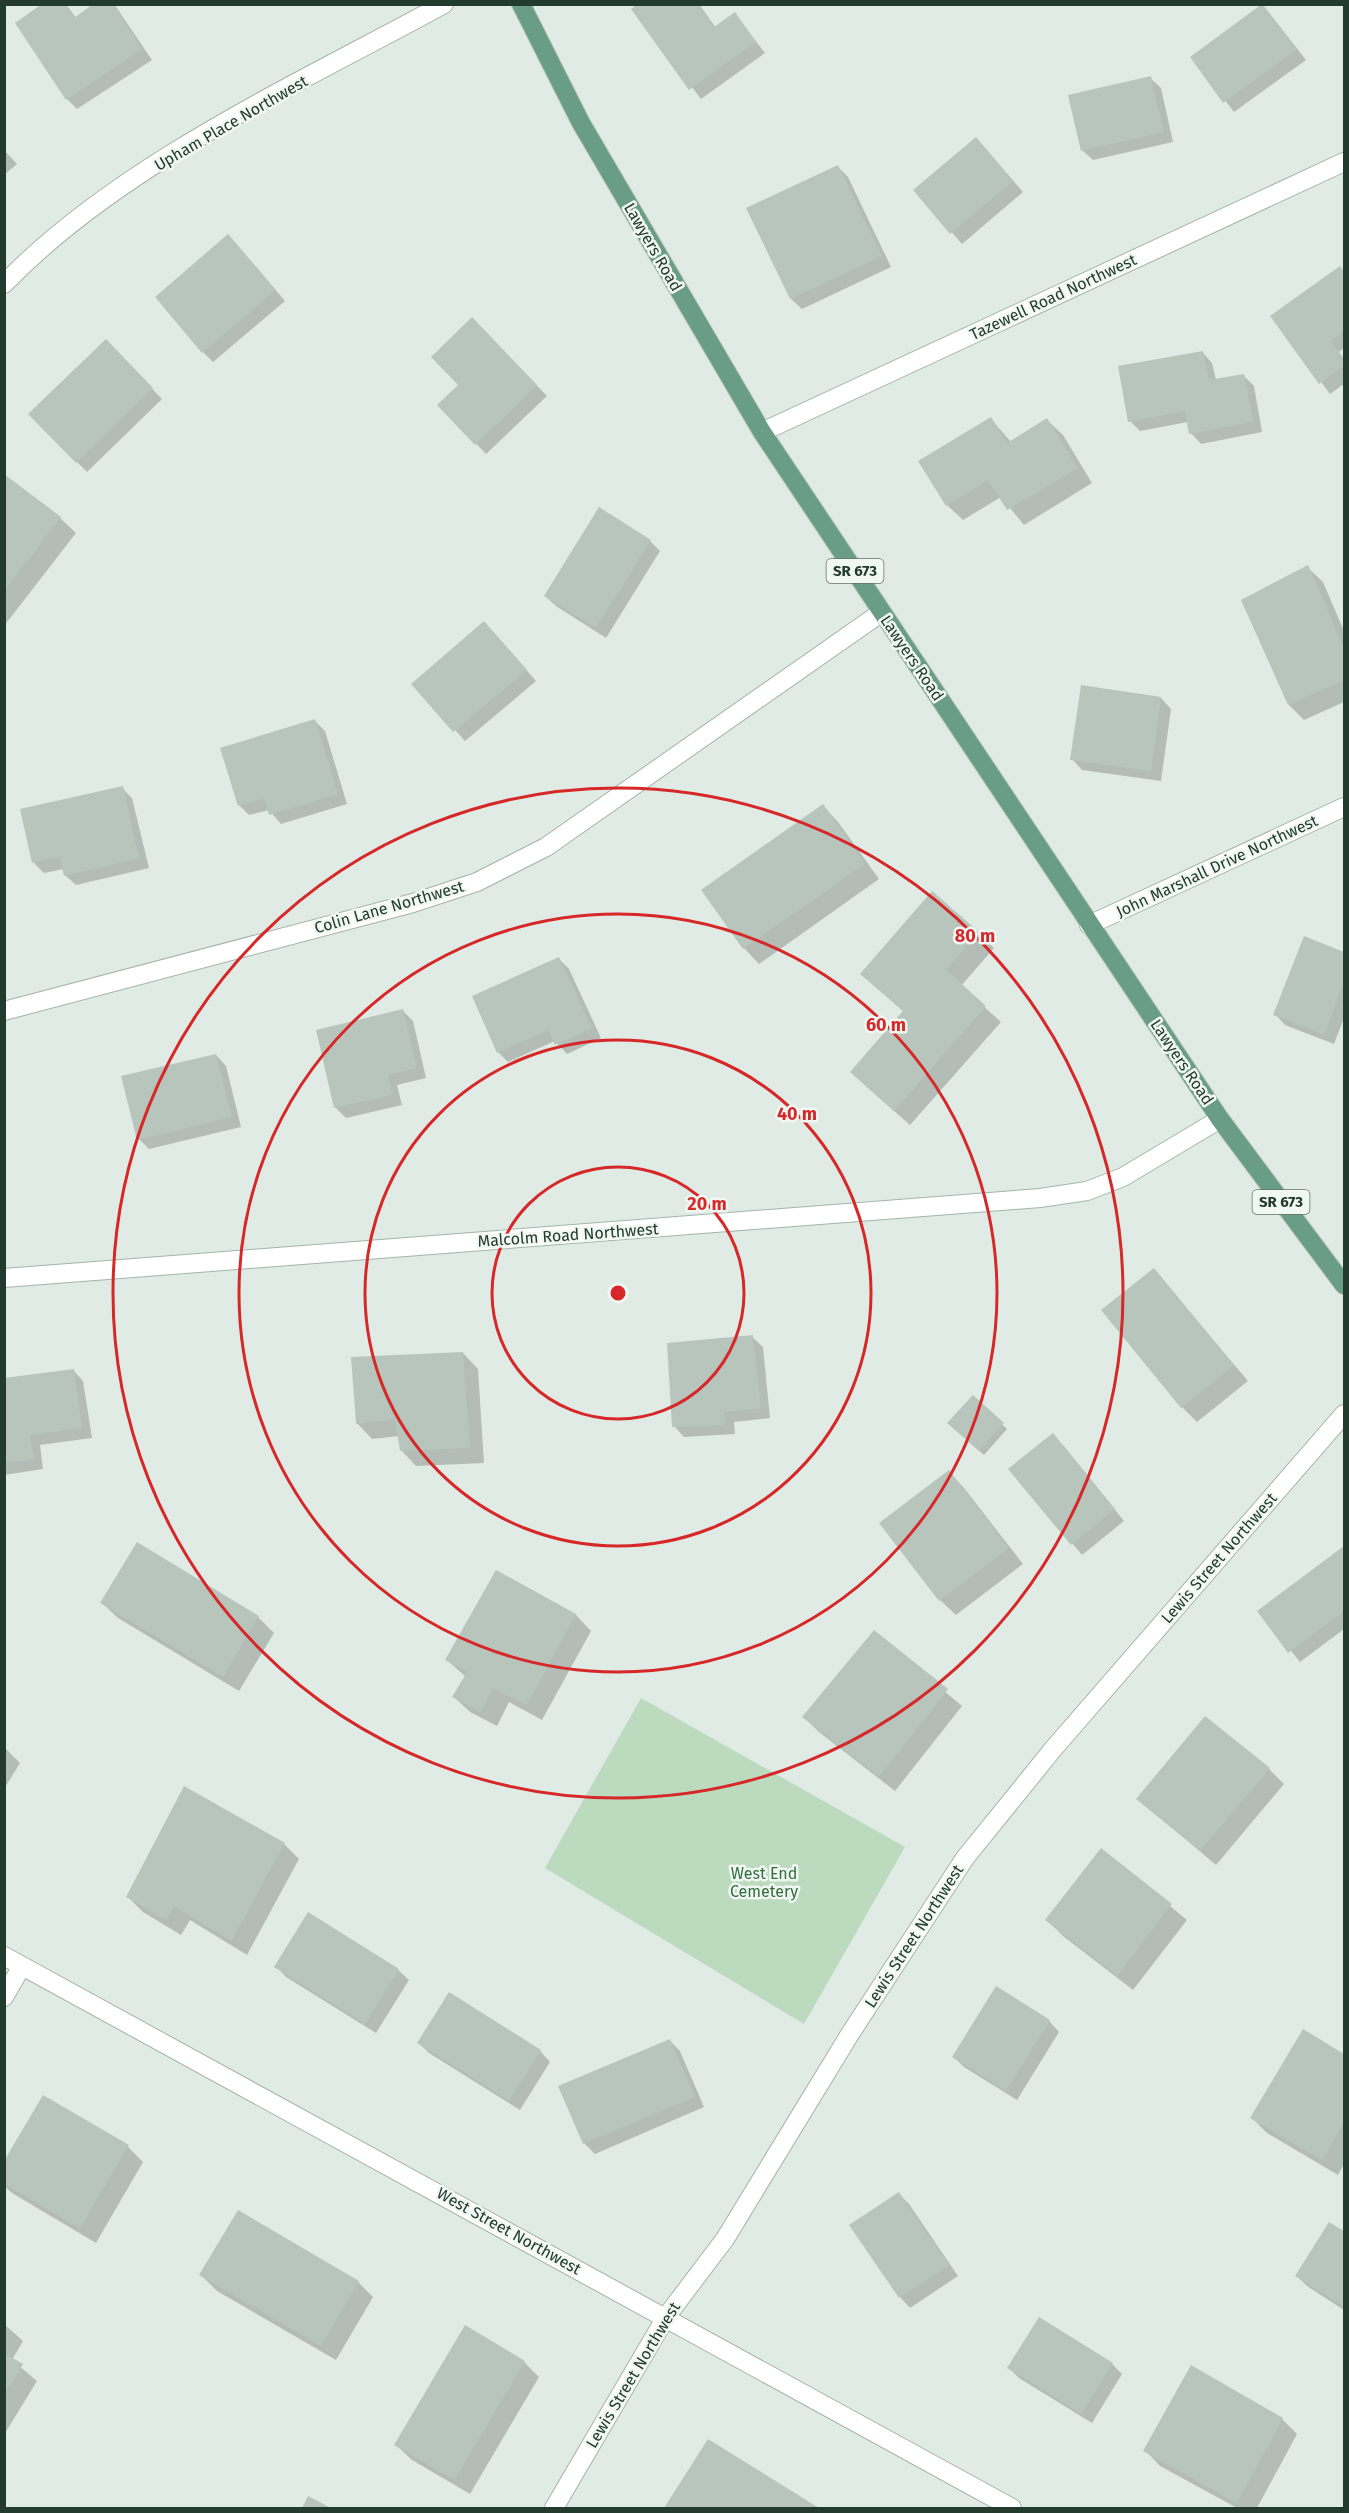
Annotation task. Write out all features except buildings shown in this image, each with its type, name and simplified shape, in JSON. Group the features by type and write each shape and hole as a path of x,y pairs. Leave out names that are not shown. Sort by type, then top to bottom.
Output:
{"main road":[{"name":"Lawyers Road","path":"521,4 581,123 762,432 1220,1119 1344,1285"}],"street":[{"name":"Upham Place Northwest","path":"4,284 92,209 180,149 444,4"},
{"name":"Tazewell Road Northwest","path":"762,432 1344,162"},
{"name":"Colin Lane Northwest","path":"4,1011 413,903 477,882 546,847 882,612"},
{"name":"John Marshall Drive Northwest","path":"1089,925 1344,807"},
{"name":"Malcolm Road Northwest","path":"4,1278 1040,1198 1087,1191 1123,1177 1220,1119"},
{"name":"Lewis Street Northwest","path":"554,2508 666,2317 725,2239 850,2034 965,1858 1054,1748 1344,1414"},
{"name":"West Street Northwest","path":"4,1956 666,2317 922,2462 1012,2508"},
{"path":"4,1997 22,1966"}],"green space":[{"name":"West End Cemetery","path":"641,1698 905,1847 804,2024 545,1868"}]}
